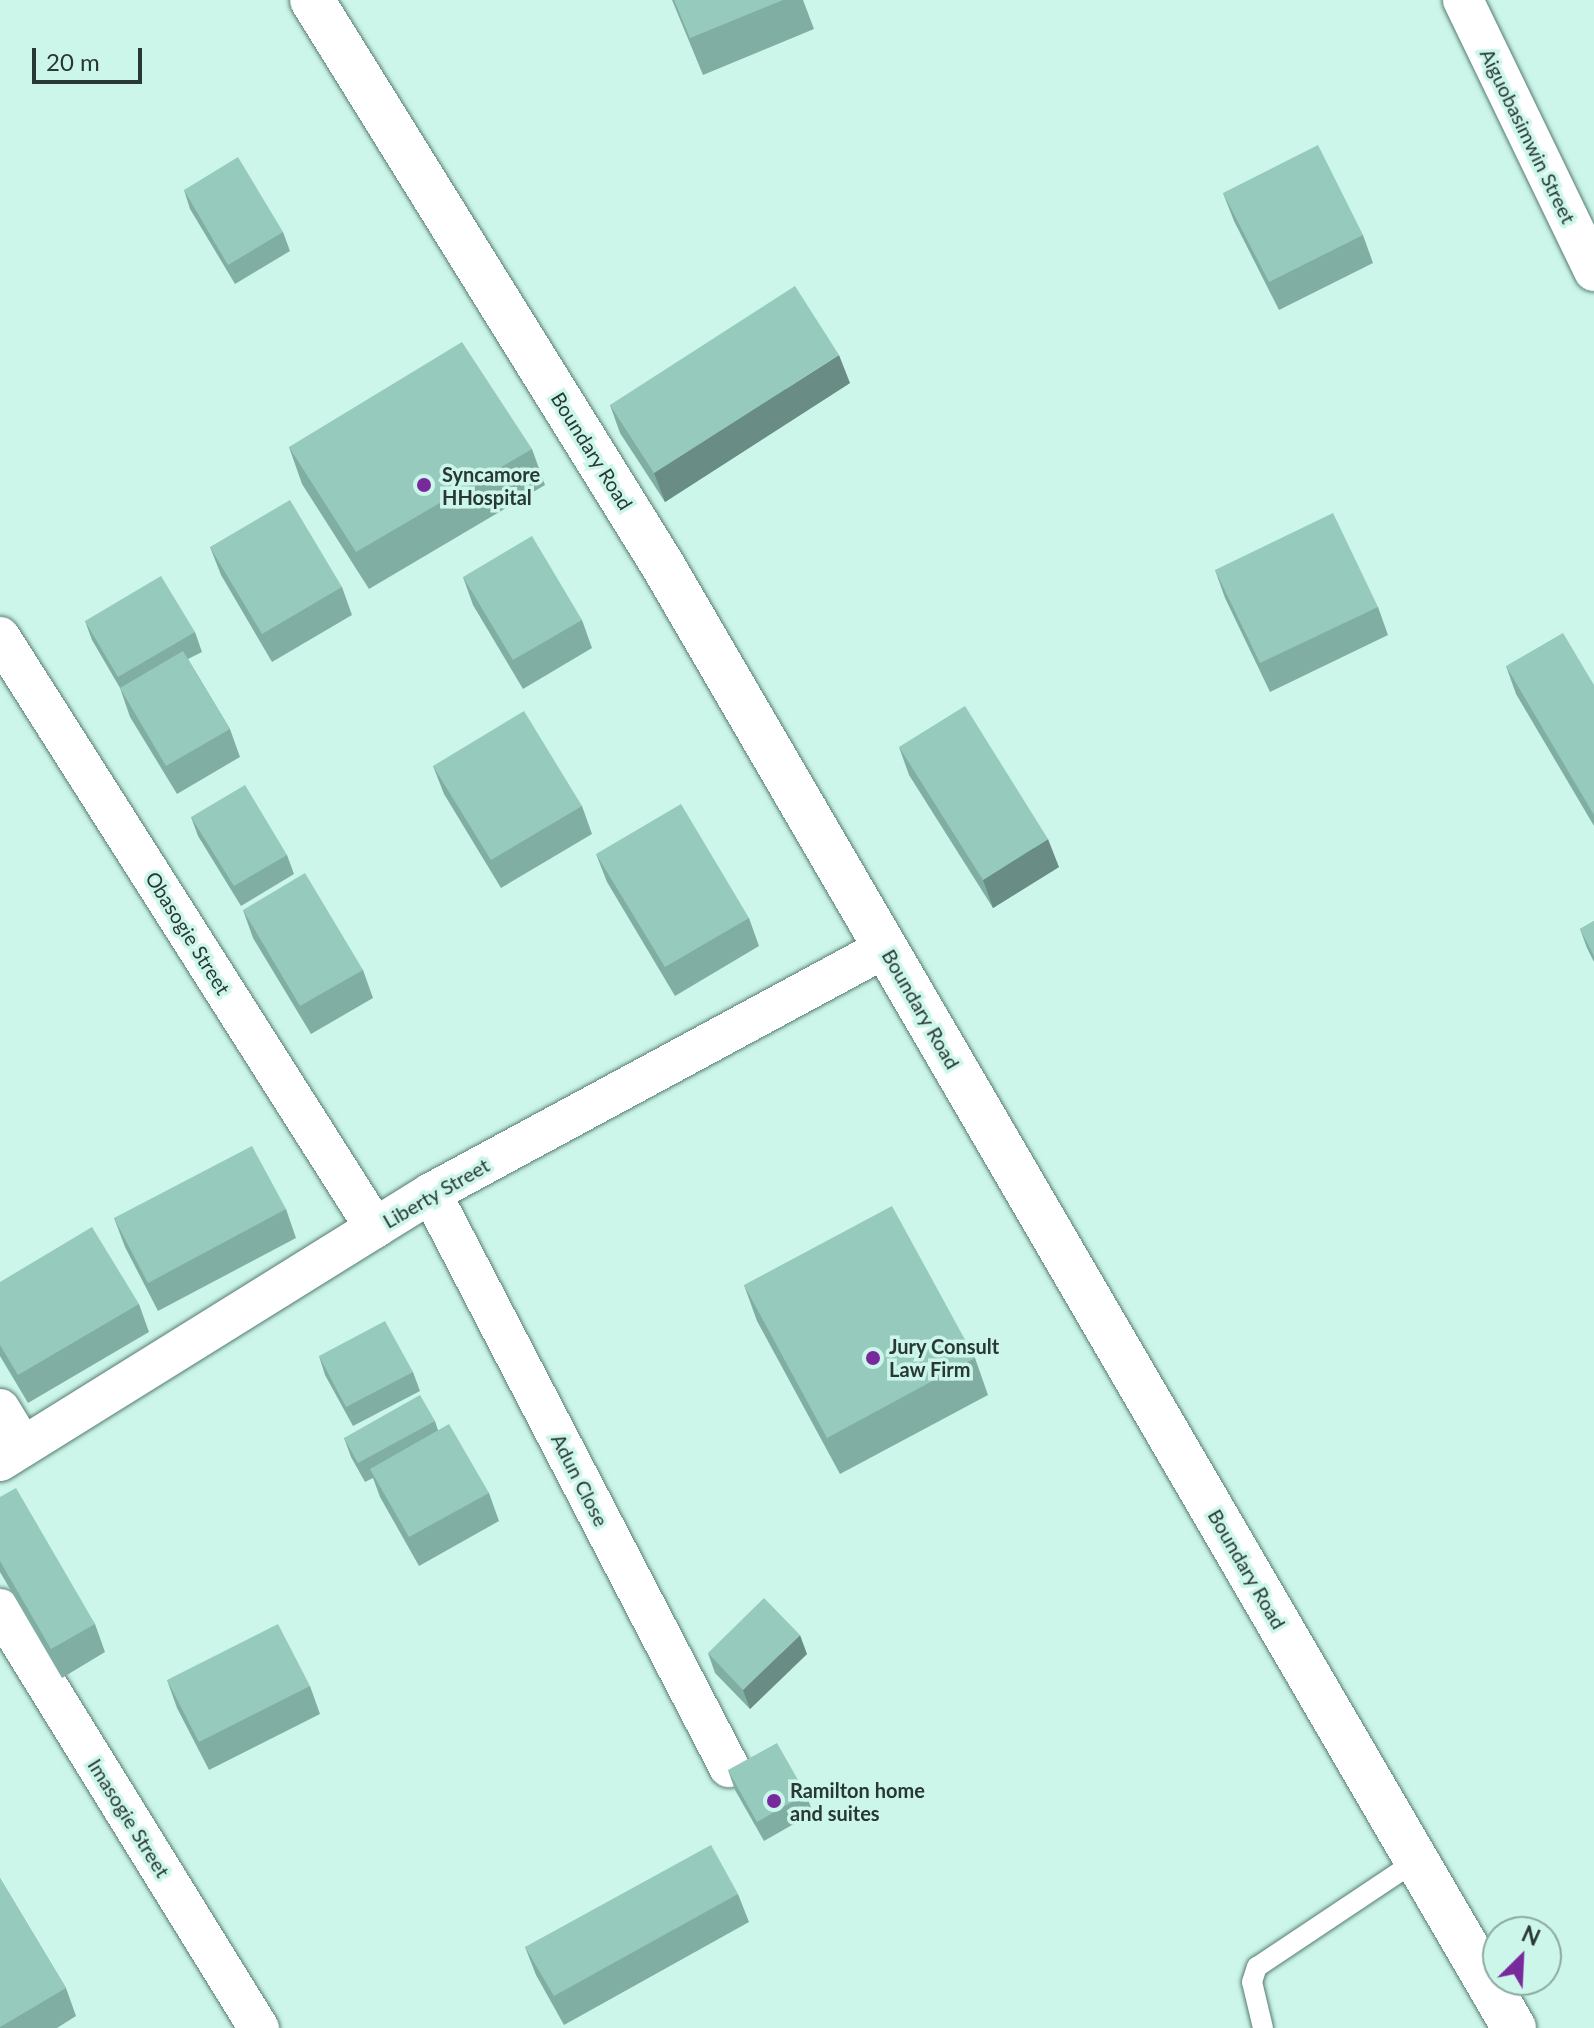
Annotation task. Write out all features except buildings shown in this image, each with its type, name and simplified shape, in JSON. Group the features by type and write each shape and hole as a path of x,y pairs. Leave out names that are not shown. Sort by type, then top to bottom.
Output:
{"street":[{"name":"Boundary Road","path":"312,0 662,564 1514,2028"},
{"name":"Aiguobasimwin Street","path":"1463,0 1594,271"},
{"name":"Obasogie Street","path":"0,637 375,1228"},
{"name":"Liberty Street","path":"11,1454 431,1193 885,948"},
{"name":"Adun Close","path":"431,1193 729,1767"},
{"path":"0,1409 11,1454"},
{"name":"Imasogie Street","path":"0,1609 259,2028"}],"lane":[{"path":"1263,2028 1252,1982 1257,1967 1416,1861"}],"place":[{"name":"Syncamore HHospital","path":"424,485"},
{"name":"Jury Consult Law Firm","path":"873,1358"},
{"name":"Ramilton home and suites","path":"774,1801"}]}
